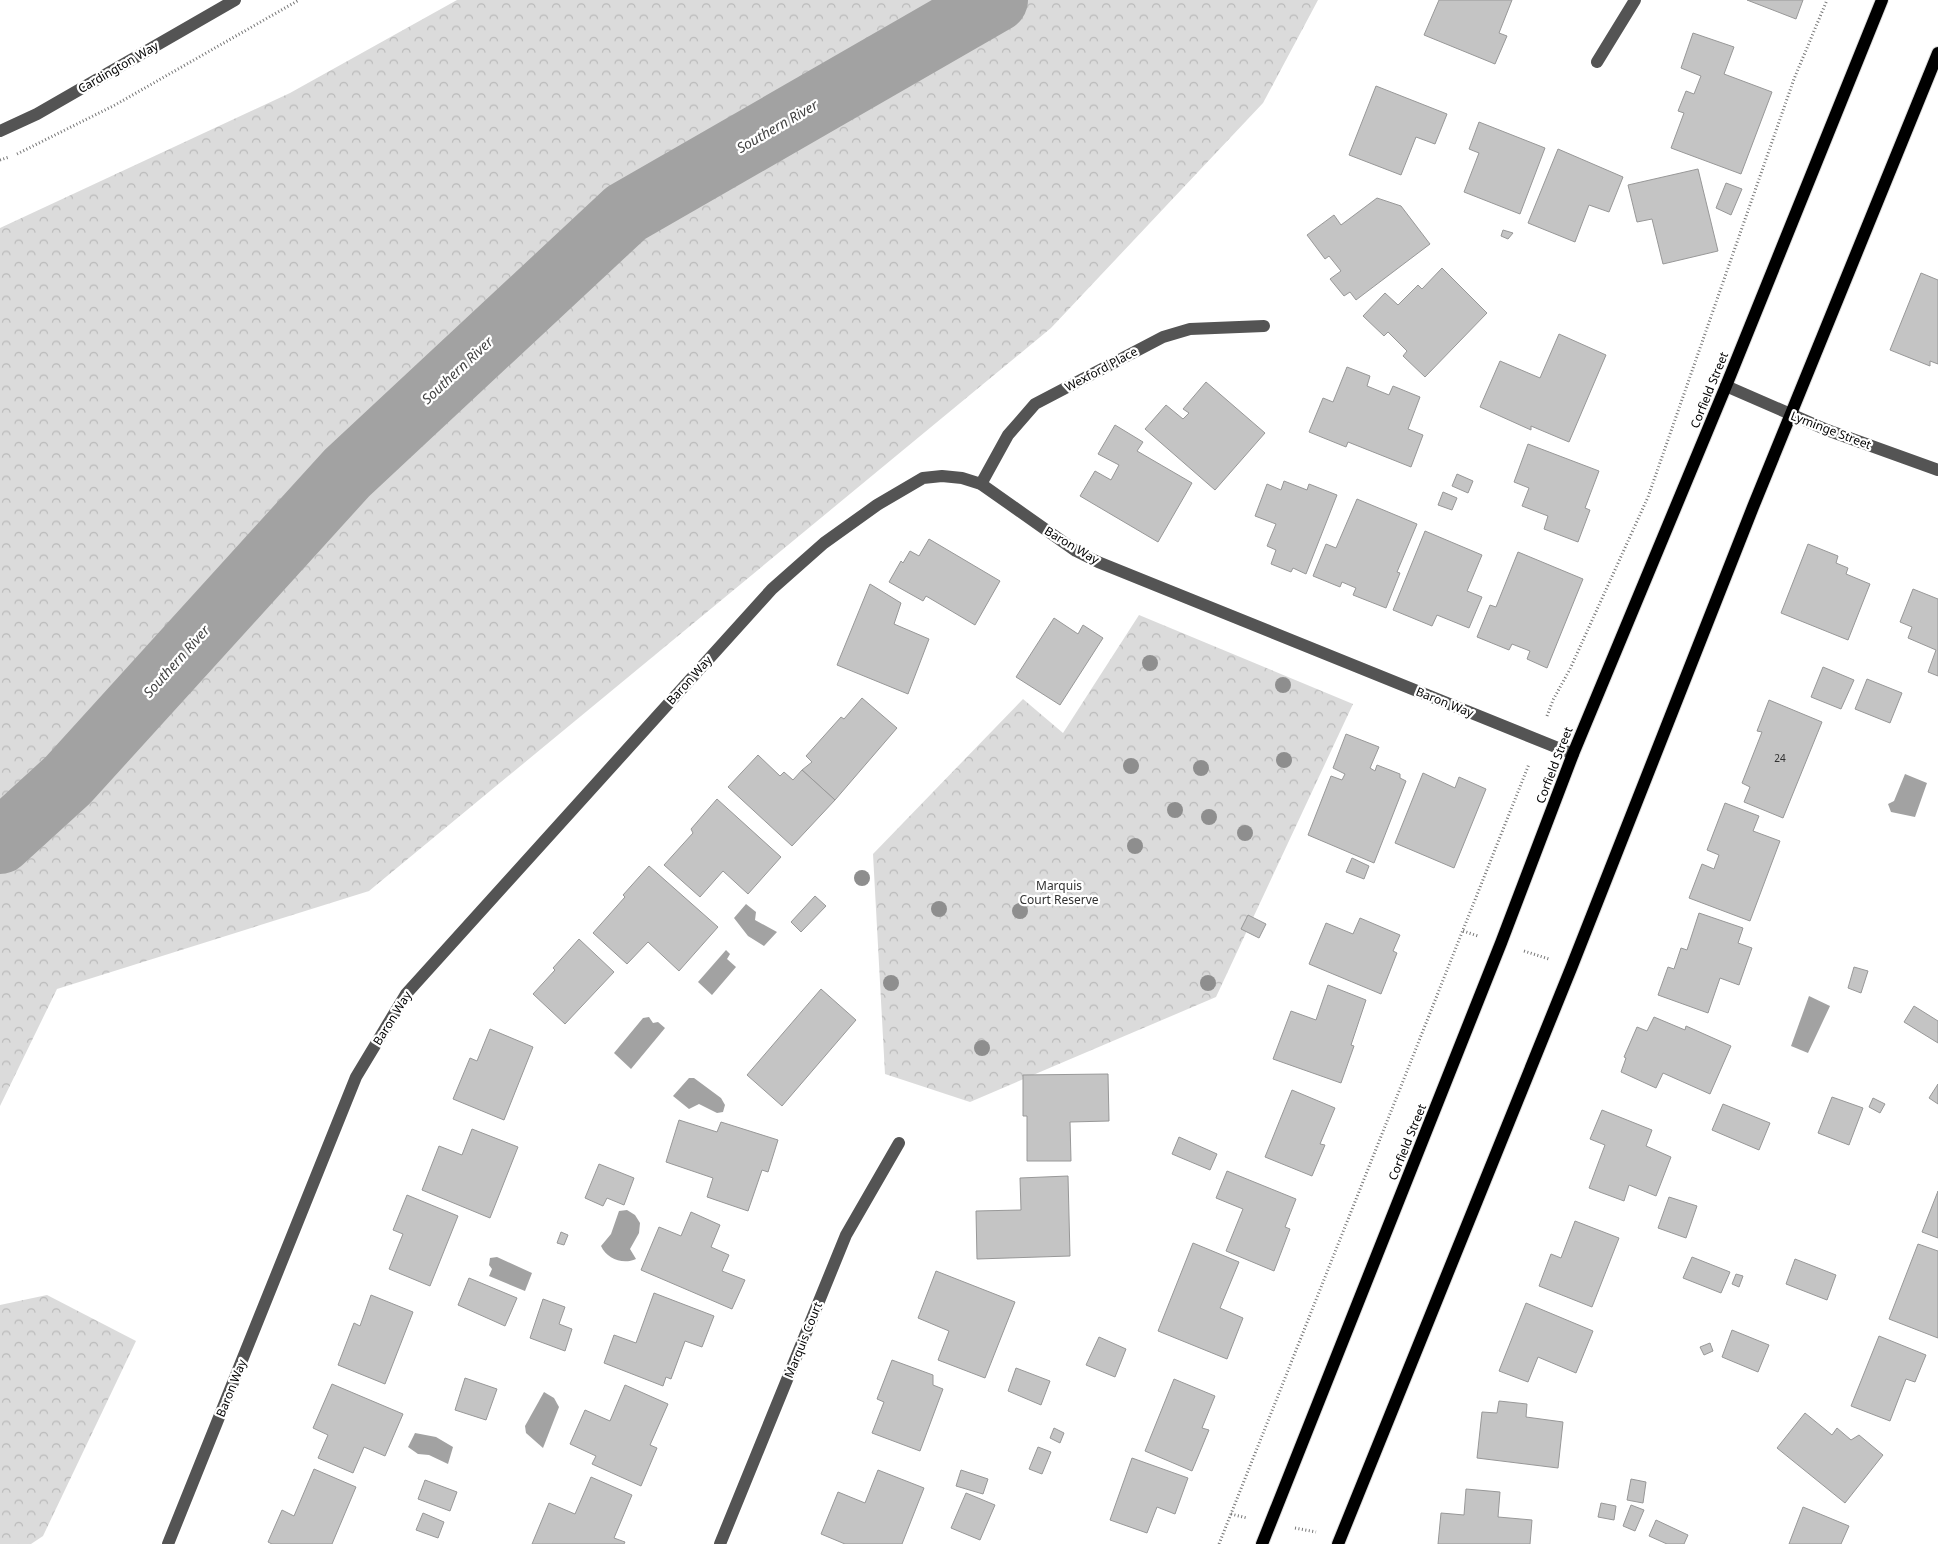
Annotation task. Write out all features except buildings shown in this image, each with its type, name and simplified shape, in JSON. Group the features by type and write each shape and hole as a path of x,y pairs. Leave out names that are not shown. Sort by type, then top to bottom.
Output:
{"main road":[{"name":"Corfield Street","path":"1262,1544 1501,943 1573,754 1726,386 1882,0"},
{"path":"1340,1540 1938,53"}],"street":[{"name":"Cardington Way","path":"0,131 37,114 235,0"},
{"path":"1597,62 1635,0"},
{"name":"Wexford Place","path":"981,484 1008,435 1035,404 1163,337 1190,329 1264,326"},
{"name":"Lyminge Street","path":"1726,386 1827,430 1938,470"},
{"name":"Baron Way","path":"168,1544 356,1077 406,994 772,588 824,543 878,505 923,478 942,476 962,478 981,484 1069,546 1098,562 1573,754"},
{"name":"Marquis Court","path":"720,1544 846,1235 899,1143"}],"path":[{"path":"0,160 30,148 115,105 299,0"},
{"path":"1219,1544 1553,700 1570,669 1648,497 1794,79 1827,0"},
{"path":"1462,931 1572,966"},
{"path":"1231,1514 1340,1540"}],"green space":[{"path":"457,0 1318,0 1263,103 1051,328 369,891 57,989 0,1106 0,228 290,93"},
{"name":"Marquis Court Reserve","path":"1139,615 1353,704 1216,997 970,1102 885,1074 873,854 1023,699 1063,733"},
{"path":"47,1295 136,1341 43,1536 31,1544 0,1544 0,1305"}],"shaded area":[{"path":"1905,774 1927,783 1915,817 1891,812 1888,804 1894,801"},
{"path":"746,904 756,912 755,920 777,932 764,946 748,936 734,918"},
{"path":"726,950 730,954 727,959 736,967 712,995 698,982"},
{"path":"1809,996 1830,1006 1808,1053 1791,1046"},
{"path":"649,1017 653,1023 658,1022 665,1028 631,1069 614,1053 643,1018"},
{"path":"689,1078 694,1078 721,1098 725,1105 723,1112 717,1113 699,1104 689,1109 673,1096"},
{"path":"627,1210 635,1215 640,1223 639,1233 630,1249 636,1259 621,1261 607,1254 601,1246 611,1234 619,1211"},
{"path":"497,1257 532,1273 525,1291 489,1276 492,1269 489,1265 490,1258"},
{"path":"544,1392 554,1398 559,1407 543,1448 526,1433 525,1426"},
{"path":"415,1433 436,1437 453,1447 448,1464 429,1455 418,1454 408,1447"}],"waterway":[{"name":"Southern River","path":"0,842 68,780 347,473 626,213 996,0"}]}
